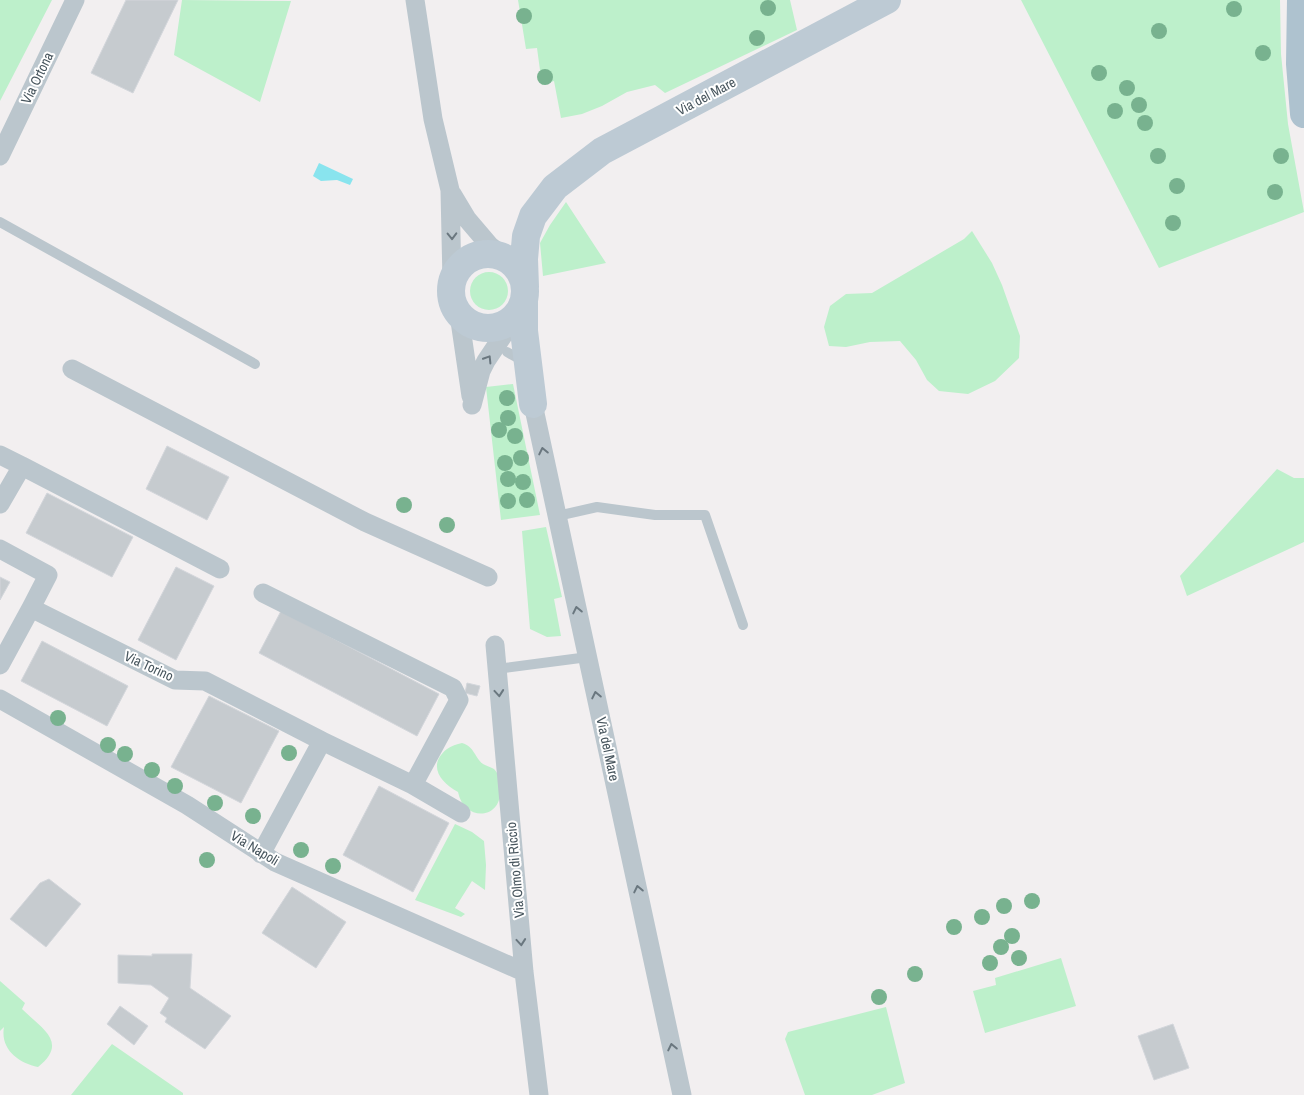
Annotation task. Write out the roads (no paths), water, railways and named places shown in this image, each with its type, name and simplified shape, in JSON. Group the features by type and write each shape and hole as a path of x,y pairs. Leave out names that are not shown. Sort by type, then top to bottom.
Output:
{"main road":[{"path":"1301,0 1300,64 1304,114"}],"street":[{"name":"Via Ortona","path":"0,156 75,0"},
{"path":"415,0 433,119 450,190 451,293 453,304 459,314 468,322 478,327 489,328 501,326 511,321 523,300 526,236 538,208"},
{"name":"Via del Mare","path":"538,208 555,187 602,151 887,0"},
{"path":"450,190 489,255 522,277 524,331 518,358 533,404"},
{"path":"452,281 456,273 489,255 538,208"},
{"path":"459,314 472,404 481,371 523,300"},
{"path":"72,369 364,522 488,577"},
{"name":"Via del Mare","path":"533,404 682,1095"},
{"path":"0,455 220,569"},
{"path":"0,504 22,466"},
{"path":"0,549 48,575 0,665"},
{"path":"263,593 453,688 459,700 413,785"},
{"name":"Via Torino","path":"31,608 175,680 205,681 413,785 462,813"},
{"name":"Via Olmo di Riccio","path":"495,645 524,972 539,1095"},
{"name":"Via Napoli","path":"0,699 187,805 275,862 379,906 524,972"},
{"path":"261,854 322,741"}],"lane":[{"path":"0,222 256,364"},
{"path":"557,516 597,507 656,515 705,515 743,625"},
{"path":"497,669 588,657"}],"water":[{"path":"319,163 353,179 350,185 337,180 321,181 313,176"}]}
